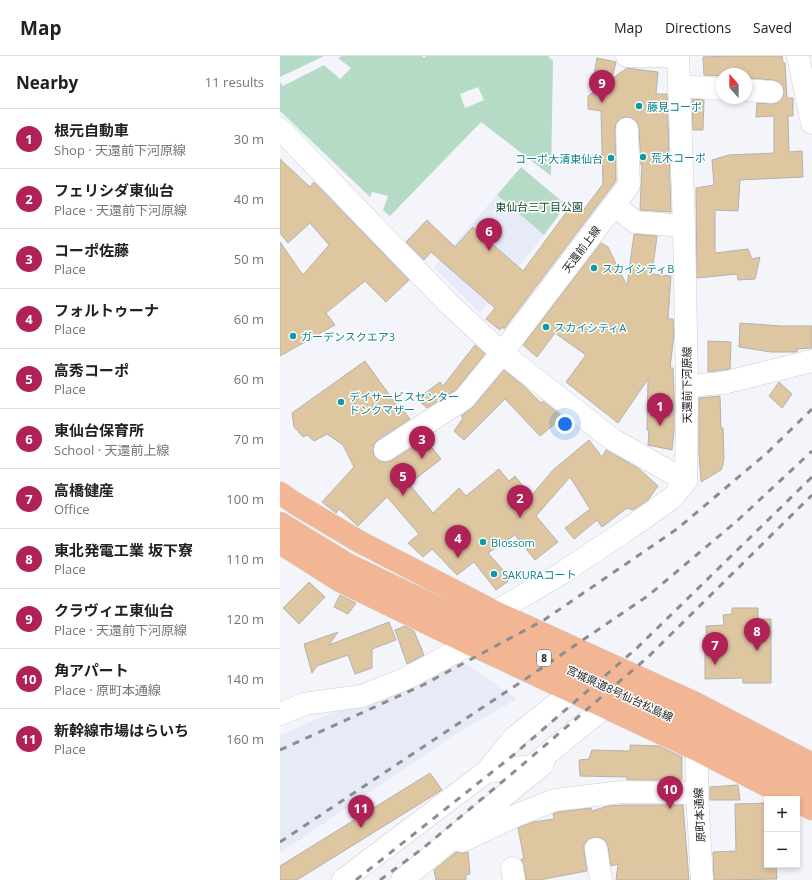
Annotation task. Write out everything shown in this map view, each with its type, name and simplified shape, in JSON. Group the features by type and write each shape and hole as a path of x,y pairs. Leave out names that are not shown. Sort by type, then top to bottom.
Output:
{"main road":[{"path":"280,493 360,542 495,612 695,703 812,764"},
{"name":"宮城県道8号仙台松島線","path":"280,523 347,564 476,626 690,725 812,785"},
{"path":"280,542 340,581 470,644 697,750 787,796"},
{"path":"800,802 812,808"}],"street":[{"path":"627,56 668,56"},
{"name":"天還前下河原線","path":"678,56 684,226 687,386 686,480"},
{"path":"798,56 812,123"},
{"path":"679,86 716,89"},
{"path":"752,90 772,92"},
{"path":"280,129 449,304 502,353 612,439 686,480 672,498 631,527 562,573 495,612"},
{"name":"天還前上線","path":"385,450 464,399 502,353 614,205 629,185 627,129"},
{"path":"614,205 635,222 684,226"},
{"path":"687,386 723,382 812,361"},
{"path":"280,714 304,704 362,696 407,678 470,644"},
{"path":"343,880 486,772 514,738 572,692"},
{"path":"486,772 532,766 607,708"},
{"path":"402,880 607,708"},
{"name":"原町本通線","path":"697,750 697,793 702,880"},
{"path":"449,841 460,842 517,815 555,800 622,792 697,793"},
{"path":"596,849 601,880"}],"shaded area":[{"path":"497,195 544,235 480,313 434,267"},
{"path":"459,659 517,699 457,733 280,853 280,735"}],"green space":[{"path":"280,56 324,56 280,77"},
{"path":"342,56 422,56 424,58 426,56 548,56 553,61 551,176 481,122 390,216 383,210 388,196 372,192 370,197 280,111 280,82 283,86 324,65 340,79 351,68 338,58","holes":["478,87 484,100 465,108 460,94"]},
{"name":"東仙台三丁目公園","path":"521,167 566,205 544,235 497,195"}],"building":[{"path":"782,56 783,63 785,63 787,98 793,98 793,116 788,116 789,152 802,151 803,177 740,180 738,211 715,210 715,253 748,249 752,259 760,257 755,279 738,280 737,274 697,278 696,188 714,185 712,160 729,155 774,153 774,116 756,117 757,103 777,103 782,99 784,93 783,86 779,82 773,80 752,78 752,68 716,68 716,76 704,75 703,57"},
{"path":"597,58 616,62 612,78 594,75"},
{"path":"627,68 658,72 656,94 667,94 671,212 640,210 642,163 641,165 639,128 637,122 632,118 621,118 616,123 615,129 616,181 504,329 503,327 500,330 486,319 495,308 431,252 424,260 406,242 427,220 455,247 473,227 523,271 571,206 582,212 603,184 601,111 588,109 588,96"},
{"path":"692,99 704,100 703,130 693,130"},
{"path":"280,159 310,187 314,182 409,280 386,302 365,281 326,313 335,325 280,356 280,242 303,275 329,245 310,223 288,243 280,233"},
{"path":"634,234 657,236 652,274 671,276 668,319 673,319 674,334 670,368 673,368 674,391 674,431 672,450 648,445 648,379 618,423 566,382 586,355 555,333 537,357 523,345 601,243 608,247 627,286"},
{"path":"740,323 781,326 812,326 812,348 797,349 797,352 771,352 739,347"},
{"path":"708,341 731,342 730,369 708,372"},
{"path":"475,345 485,354 456,390 427,408 417,399 440,382 443,386"},
{"path":"365,361 401,411 403,410 410,419 374,444 374,456 380,461 391,461 425,439 441,459 409,484 433,513 459,488 466,496 499,469 509,481 515,476 531,496 553,470 589,440 602,457 606,450 638,468 658,486 648,500 633,510 627,508 602,527 597,520 574,539 565,528 590,509 570,477 536,516 558,542 535,560 515,535 488,553 511,579 496,590 474,562 457,575 432,549 423,557 408,543 419,534 387,497 358,526 339,509 336,513 322,502 354,467 343,445 327,434 314,441 307,435 303,437 294,427 292,413"},
{"path":"504,370 525,387 541,403 543,401 563,417 540,436 505,399 464,440 454,431 463,418 461,416 473,407"},
{"path":"779,382 792,394 782,408 769,396"},
{"path":"720,396 721,428 723,428 723,465 721,470 701,482 699,453 699,398"},
{"path":"309,582 325,597 299,624 283,608"},
{"path":"340,595 356,603 348,614 334,607"},
{"path":"732,608 758,608 758,619 771,619 771,683 743,683 743,678 705,679 705,653 707,653 706,626 724,625 723,615 732,614"},
{"path":"389,622 396,640 372,649 372,668 355,674 348,655 317,666 312,673 304,644 338,632 329,645"},
{"path":"405,626 414,631 424,655 407,664 395,630"},
{"path":"630,745 659,746 682,757 682,780 627,780 627,777 580,776 579,760 589,759 592,750 630,751"},
{"path":"430,773 442,790 297,880 280,880 280,866"},
{"path":"738,785 740,800 710,800 710,787"},
{"path":"764,803 764,868 776,868 777,879 714,880 713,852 736,851 735,804"},
{"path":"683,805 689,880 616,880 618,864 611,866 606,841 601,838 594,837 588,839 584,845 587,871 539,880 526,880 524,866 521,859 524,859 518,828 533,822 554,819 553,814 558,812 591,808 592,811 608,806"},
{"path":"456,852 468,852 470,874 466,875 466,880 436,880 434,870"}],"railway":[{"path":"280,750 423,685 544,620 677,529 767,453 812,409"},
{"path":"280,842 649,595 738,520 812,451"},
{"path":"356,880 511,757 637,648 812,477"},
{"path":"380,880 422,849 648,657 812,495"}],"place":[{"name":"クラヴィエ東仙台","path":"602,103"},
{"name":"藤見コーポ","path":"639,106"},
{"name":"荒木コーポ","path":"643,157"},
{"name":"コーポ大清東仙台","path":"611,158"},
{"name":"東仙台保育所","path":"489,251"},
{"name":"スカイシティB","path":"594,268"},
{"name":"スカイシティA","path":"546,327"},
{"name":"ガーデンスクエア3","path":"293,336"},
{"name":"デイサービスセンター ドンクマザー","path":"341,402"},
{"name":"根元自動車","path":"660,426"},
{"name":"コーポ佐藤","path":"422,459"},
{"name":"高秀コーポ","path":"403,496"},
{"name":"フェリシダ東仙台","path":"520,518"},
{"name":"Blossom","path":"483,542"},
{"name":"フォルトゥーナ","path":"458,558"},
{"name":"SAKURAコート","path":"494,574"},
{"name":"東北発電工業 坂下寮","path":"757,651"},
{"name":"高橋健産","path":"715,665"},
{"name":"角アパート","path":"670,809"},
{"name":"新幹線市場はらいち","path":"361,828"}]}
